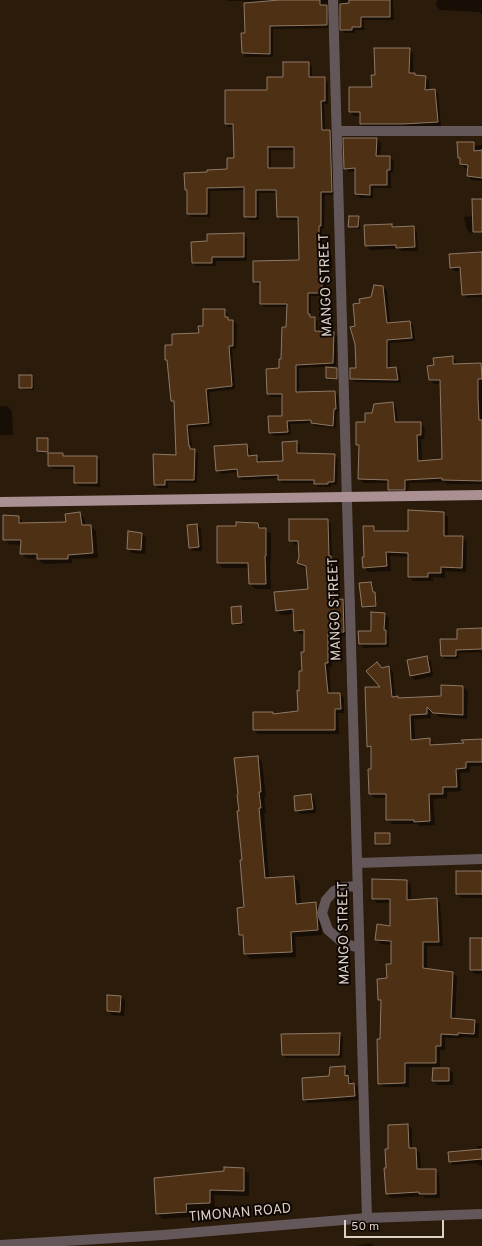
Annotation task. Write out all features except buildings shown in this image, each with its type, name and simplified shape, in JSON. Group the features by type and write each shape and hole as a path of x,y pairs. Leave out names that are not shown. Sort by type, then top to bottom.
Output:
{"main road":[{"path":"0,502 482,495"}],"street":[{"name":"MANGO STREET","path":"333,0 367,1218"},
{"path":"337,131 482,131"},
{"path":"358,863 482,859"},
{"path":"358,886 343,887 334,891 326,900 322,913 328,930 343,943 359,948"},
{"name":"TIMONAN ROAD","path":"0,1245 163,1235 367,1218 482,1214"}]}
